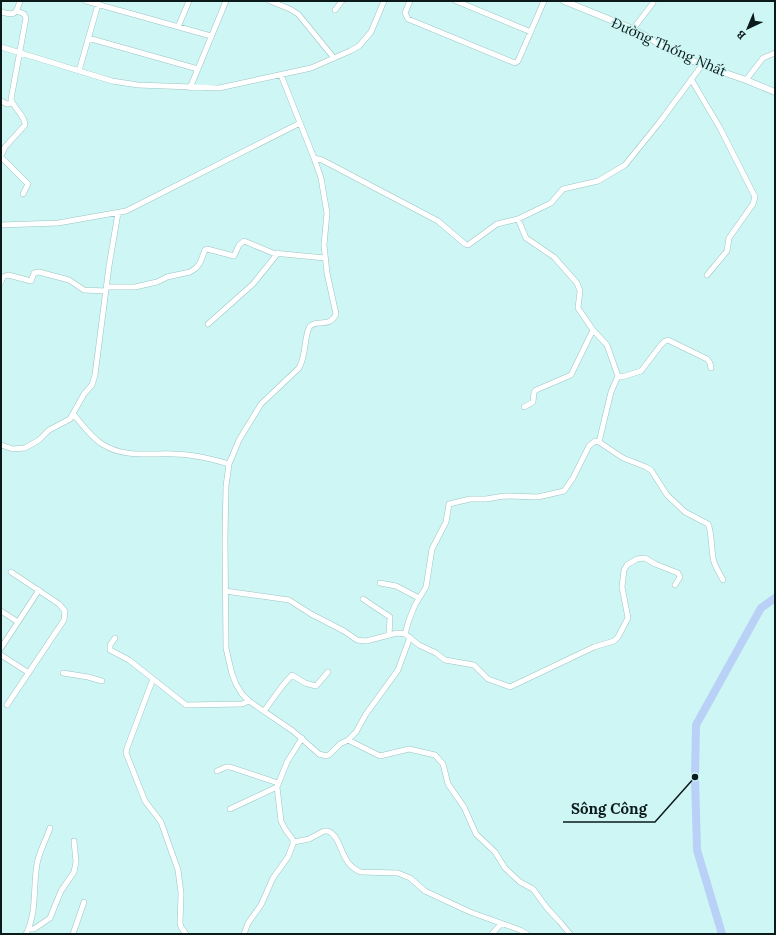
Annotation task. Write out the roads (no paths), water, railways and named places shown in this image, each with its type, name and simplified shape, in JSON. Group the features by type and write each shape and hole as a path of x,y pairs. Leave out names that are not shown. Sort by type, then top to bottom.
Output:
{"street":[{"path":"1,12 10,15 17,11 20,1"},
{"path":"86,1 98,3 211,36"},
{"path":"178,27 189,1"},
{"path":"190,88 226,1"},
{"path":"270,1 298,14 334,58"},
{"path":"335,10 342,1"},
{"path":"1,47 19,57 127,84 190,88 219,88 306,69 350,51 366,39 371,32 384,1"},
{"path":"410,1 405,13 408,19 515,63 518,61 544,1"},
{"path":"456,1 531,32"},
{"name":"Đường Thống Nhất","path":"564,1 633,29 674,52 702,65 775,92"},
{"path":"79,71 98,3"},
{"path":"633,29 653,3"},
{"path":"17,11 24,14 26,18 11,95 12,103 24,118 25,125 4,147 1,157 28,184 23,194"},
{"path":"88,38 198,69"},
{"path":"746,80 763,58 775,53"},
{"path":"314,158 322,160 438,221 468,245 497,224 518,219 551,203 563,189 598,181 626,165 702,65"},
{"path":"281,75 321,178 327,213 324,245 325,258 328,280 336,314 334,318 328,322 314,323 309,327 302,363 299,368 261,404 239,440 229,464 226,486 226,648 228,661 236,684 242,694 249,701 302,738 319,754 326,756 330,755 340,744 348,740 356,732 366,714 398,670 407,636 409,620 426,587 432,549 446,522 449,504 470,499 486,499 504,496 538,497 564,491 573,478 590,444 595,441 599,442 623,458 651,470 667,495 685,512 708,524 710,527 714,563 723,580"},
{"path":"690,79 720,128 755,197 753,204 729,238 727,251 707,275"},
{"path":"1,101 7,104 12,103"},
{"path":"1,225 58,223 118,213 133,208 300,123"},
{"path":"1,444 19,450 30,447 49,430 67,421 74,415 84,394 92,385 94,380 118,213"},
{"path":"518,219 526,238 554,258 577,284 580,291 578,308 593,330 607,345 618,376 611,392 599,442"},
{"path":"1,282 3,277 8,275 31,281 34,274 38,272 69,280 84,290 135,287 157,282 166,277 190,272 200,263 205,250 207,249 234,256 239,245 244,241 268,251 325,258"},
{"path":"208,324 253,284 278,253"},
{"path":"524,407 533,402 534,392 536,390 571,375 593,330"},
{"path":"618,376 622,377 641,371 661,345 668,340 707,359 711,368"},
{"path":"74,415 96,439 109,448 134,454 182,454 229,464"},
{"path":"225,591 289,600 357,640 366,641 397,633 407,636 445,660 474,665 488,679 510,688 594,647 614,641 618,638 628,618 622,591 622,579 627,565 637,559 645,558 655,564 678,573 680,577 675,585"},
{"path":"7,705 64,620 65,610 39,590 10,572"},
{"path":"380,583 396,586 419,598"},
{"path":"1,648 39,590"},
{"path":"363,599 390,617 388,635"},
{"path":"1,611 18,622"},
{"path":"114,638 110,645 110,650 129,660 186,705 242,704 249,701"},
{"path":"1,655 28,673"},
{"path":"264,711 292,675 304,683 316,686 328,672"},
{"path":"63,673 102,681"},
{"path":"154,679 126,753 145,801 161,822 178,870 181,893 180,923 186,934"},
{"path":"294,842 284,829 281,821 278,785 286,762 302,738"},
{"path":"348,740 380,756 409,749 436,755 443,764 448,784 464,807 476,834 495,852 506,868 515,877 533,889 547,908 570,934"},
{"path":"217,771 230,767 278,785"},
{"path":"230,809 278,785"},
{"path":"26,934 29,929 34,900 37,863 50,828"},
{"path":"294,842 309,839 324,831 328,831 334,835 346,860 355,870 361,872 398,873 404,875 425,891 470,912 520,930 527,934"},
{"path":"29,929 34,929 50,918 61,890 74,872 76,862 74,841"},
{"path":"244,934 248,923 261,904 276,875 288,857 294,842"},
{"path":"73,934 84,902"},
{"path":"492,934 501,924"}],"waterway":[{"path":"722,934 697,850 695,777 696,725 761,608 775,598"}],"place":[{"name":"Sông Công","path":"695,777"}]}
